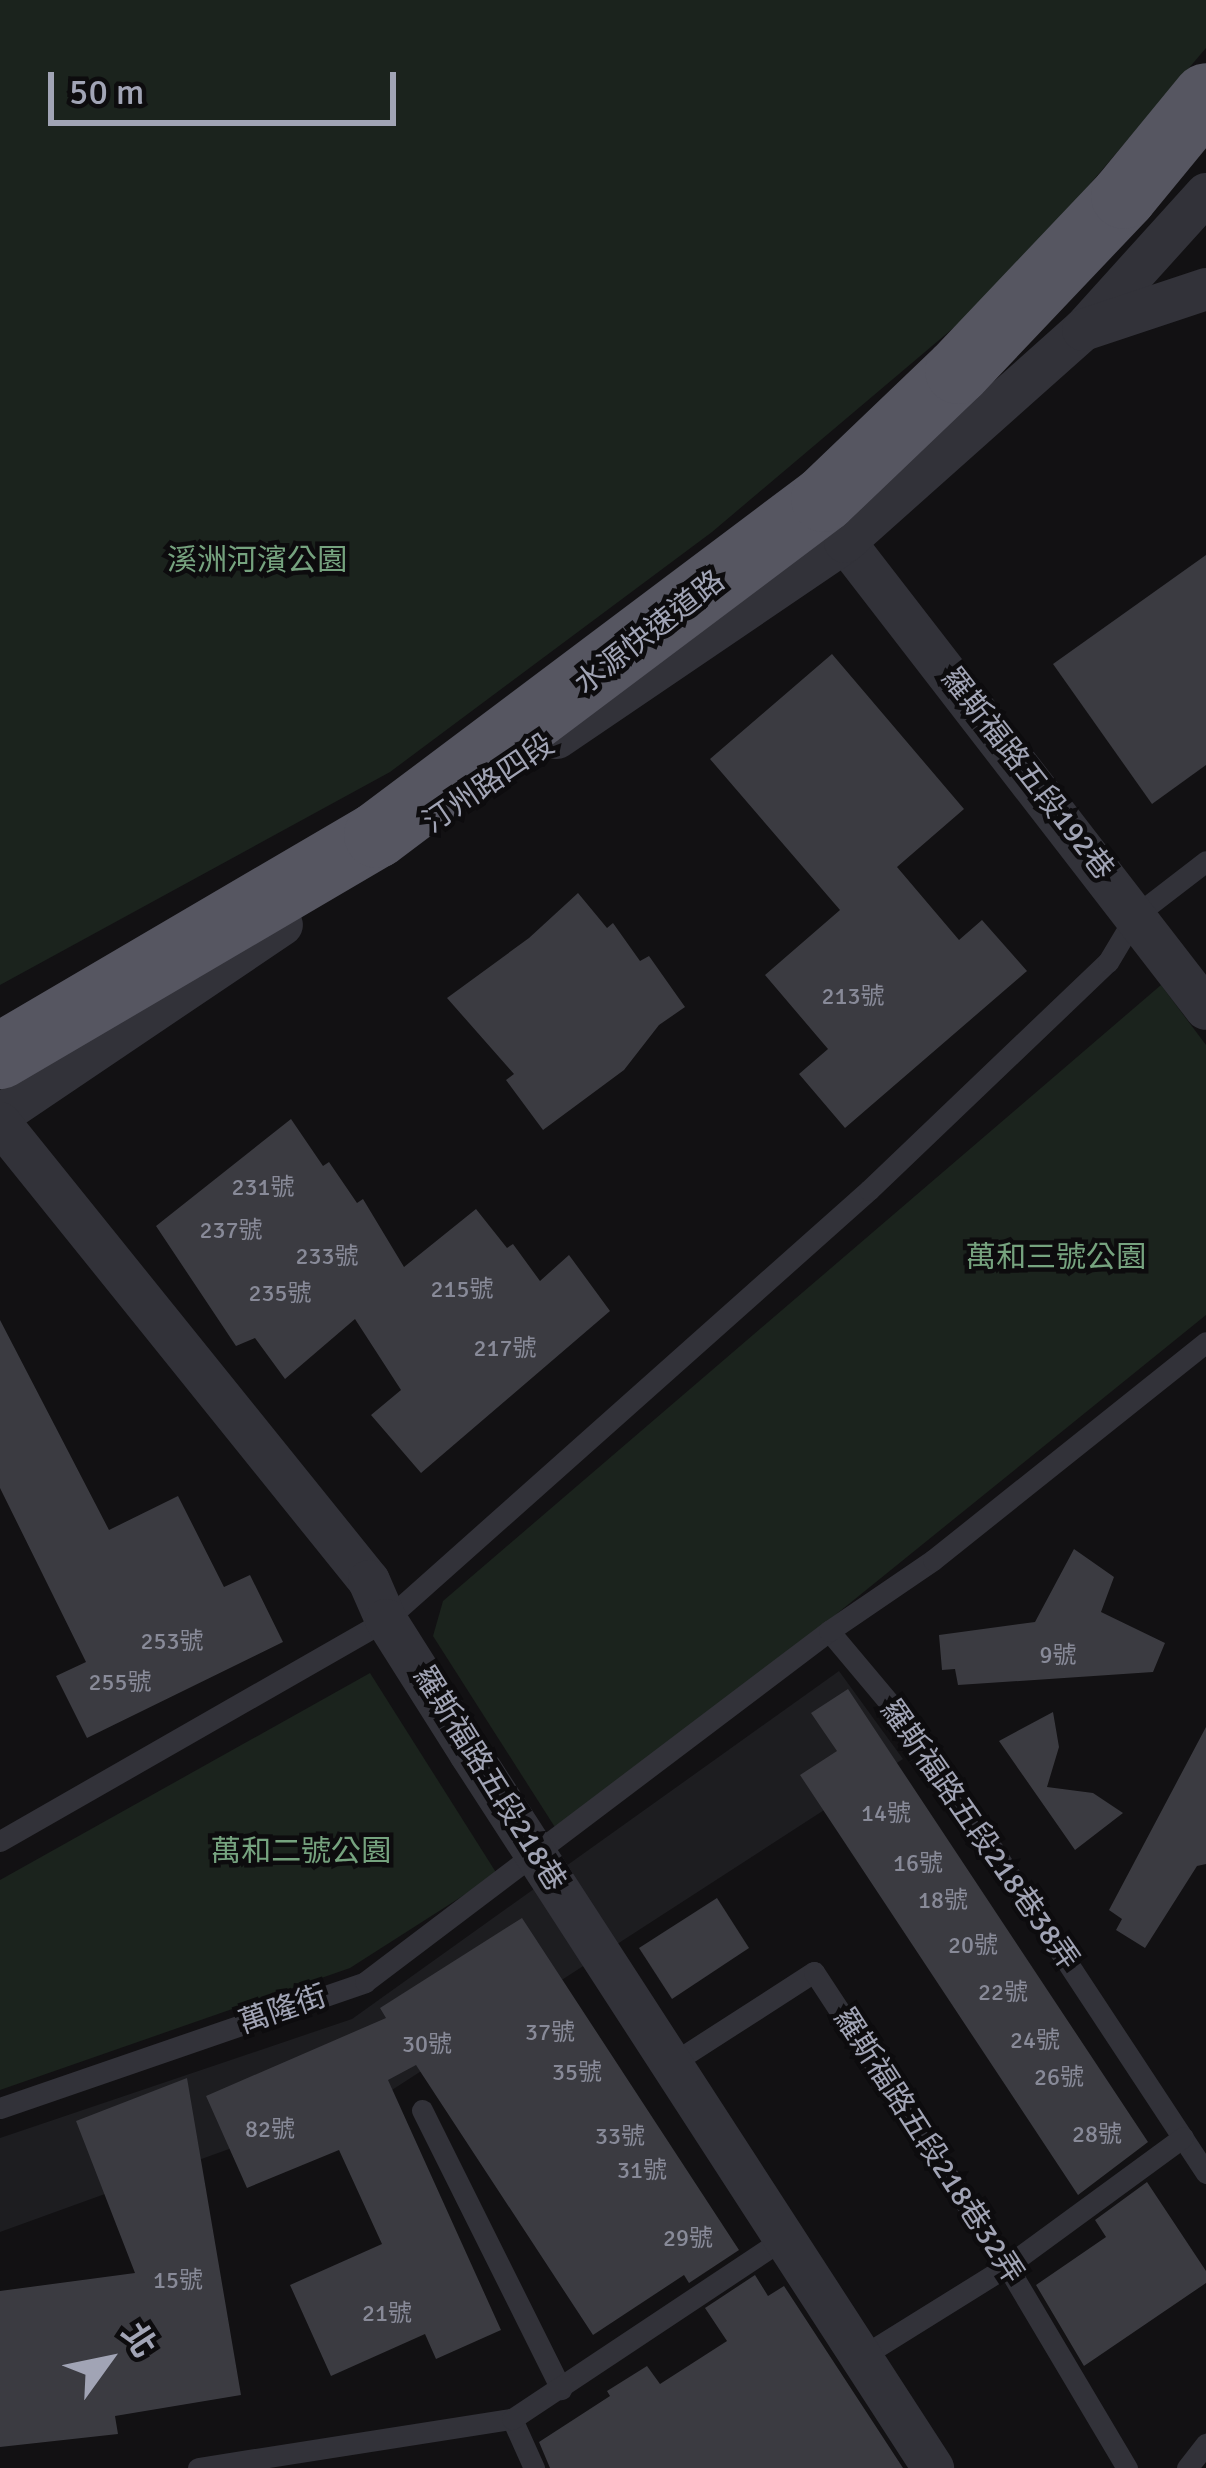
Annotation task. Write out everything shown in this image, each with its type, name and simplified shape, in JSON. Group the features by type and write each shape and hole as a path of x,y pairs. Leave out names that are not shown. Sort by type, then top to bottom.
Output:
{"highway":[{"name":"水源快速道路","path":"0,1052 272,894 467,767 787,522 916,408 1060,263 1206,93"}],"street":[{"path":"1083,330 1206,194"},
{"name":"汀州路四段","path":"0,1119 845,542 1083,330 1206,289"},
{"name":"羅斯福路五段192巷","path":"845,542 1206,1009"},
{"name":"羅斯福路五段218巷","path":"0,1119 369,1580 386,1620 933,2468"}],"lane":[{"path":"0,1841 386,1620 884,1176 1108,962 1136,915 1206,861"},
{"path":"536,1854 949,1547 1206,1342"},
{"name":"羅斯福路五段218巷38弄","path":"830,1631 922,1742 1206,2173"},
{"name":"萬隆街","path":"0,2108 364,1982 536,1854"},
{"name":"羅斯福路五段218巷32弄","path":"671,2064 814,1972 1007,2266 1127,2468"},
{"path":"422,2110 560,2389"},
{"path":"861,2356 1007,2266 1183,2138"},
{"path":"198,2468 512,2419 784,2238"},
{"path":"512,2419 534,2468"},
{"path":"1186,2468 1206,2444"}],"shaded area":[{"path":"839,1671 903,1759 392,2090 0,2232 0,2138 352,2019"}],"green space":[{"name":"溪洲河濱公園","path":"0,0 1206,0 1206,48 1003,286 712,532 390,772 0,985"},
{"name":"萬和三號公園","path":"1161,985 1206,1045 1206,1315 755,1680 558,1832 433,1636 443,1601"},
{"name":"萬和二號公園","path":"370,1673 497,1874 350,1968 0,2090 0,1880"}],"building":[{"path":"1206,555 1206,765 1152,804 1053,664"},
{"path":"832,654 964,809 897,867 959,940 982,920 1027,971 845,1128 799,1074 828,1049 765,975 840,910 710,759"},
{"path":"578,893 607,928 613,923 640,961 649,956 685,1007 659,1025 624,1070 543,1130 506,1080 514,1074 447,998 529,938"},
{"path":"291,1119 323,1166 329,1162 357,1203 363,1199 404,1267 476,1209 507,1248 513,1244 540,1281 569,1255 610,1311 421,1473 371,1415 401,1390 355,1319 285,1379 255,1338 236,1346 156,1226"},
{"path":"0,1320 109,1530 178,1496 224,1587 250,1575 283,1642 87,1738 56,1676 86,1662 0,1488"},
{"path":"1074,1549 1114,1577 1101,1612 1165,1643 1153,1672 958,1685 955,1669 942,1670 939,1635 1035,1622"},
{"path":"848,1689 1148,2142 1078,2195 800,1775 837,1751 811,1713"},
{"path":"1053,1712 1059,1747 1047,1787 1093,1793 1123,1813 1075,1850 999,1741"},
{"path":"1206,1727 1206,1864 1197,1866 1145,1948 1116,1930 1122,1919 1109,1910"},
{"path":"717,1898 749,1948 672,1999 639,1948"},
{"path":"522,1918 739,2250 689,2283 684,2275 593,2335 416,2065 388,2080 501,2330 436,2359 425,2334 331,2376 290,2285 382,2244 339,2150 247,2188 206,2096 386,2018 380,2008"},
{"path":"187,2078 241,2395 115,2416 118,2434 0,2447 0,2291 135,2273 76,2121"},
{"path":"1147,2182 1206,2271 1206,2283 1084,2366 1036,2285 1106,2237 1095,2220"},
{"path":"755,2275 768,2296 784,2286 903,2468 550,2468 539,2442 610,2396 607,2391 647,2366 660,2384 727,2341 705,2308"}]}
